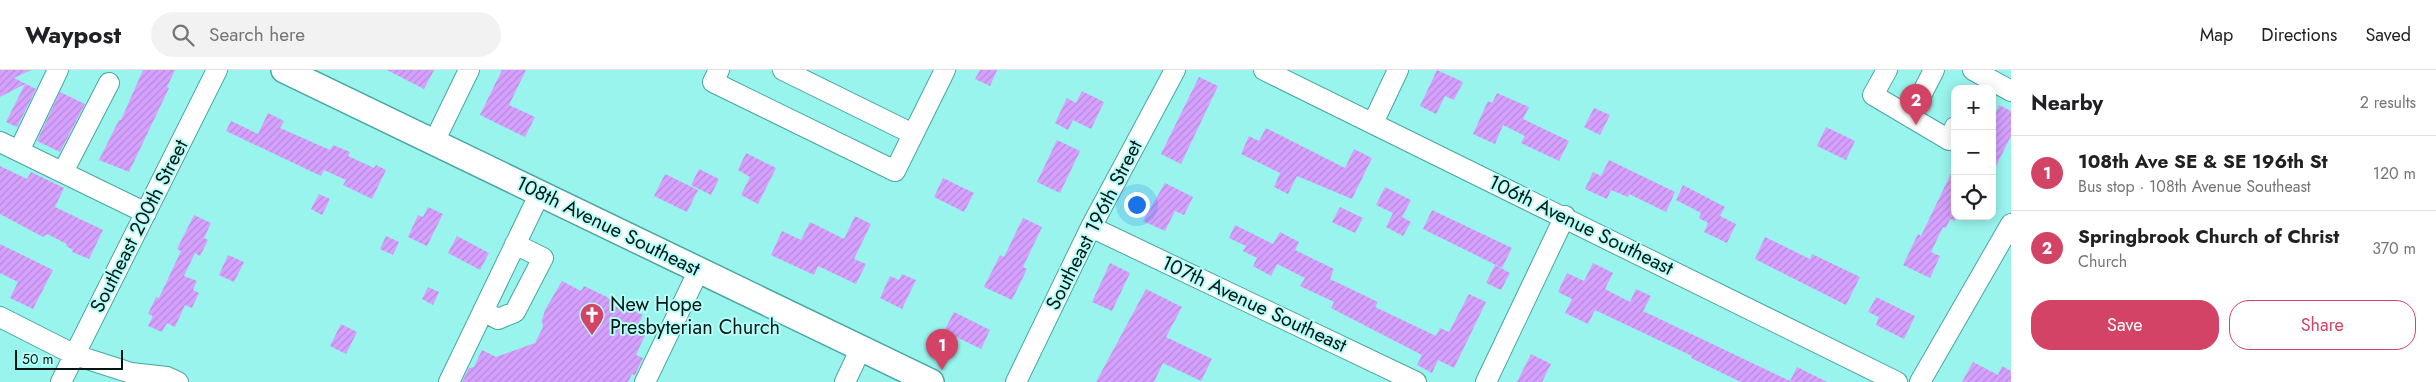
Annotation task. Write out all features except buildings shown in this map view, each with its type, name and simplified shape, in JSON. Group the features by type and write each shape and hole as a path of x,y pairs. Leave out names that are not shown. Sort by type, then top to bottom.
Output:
{"main road":[{"name":"108th Avenue Southeast","path":"284,70 931,382"}],"street":[{"path":"58,70 6,149 63,172 146,213"},
{"name":"Southeast 200th Street","path":"61,382 217,70"},
{"path":"434,142 469,70"},
{"path":"719,70 713,82 895,171 945,70"},
{"path":"783,70 913,134"},
{"name":"Southeast 196th Street","path":"1016,382 1091,227 1175,70"},
{"name":"106th Avenue Southeast","path":"1264,70 1565,216 1897,382"},
{"path":"1373,123 1398,70"},
{"path":"1887,70 1873,95 1949,140 1954,130"},
{"path":"1910,117 1934,70"},
{"path":"1976,78 2011,91"},
{"path":"63,172 109,83"},
{"path":"449,382 540,194"},
{"path":"1486,382 1565,216"},
{"path":"1920,382 2011,224"},
{"name":"107th Avenue Southeast","path":"1091,227 1416,382"},
{"path":"483,312 498,319 515,312 543,258 516,244"},
{"path":"645,382 699,270"},
{"path":"0,317 74,355 131,373 167,377 178,382"},
{"path":"845,382 862,348"}],"place":[{"name":"Springbrook Church of Christ","path":"1916,125"},
{"name":"New Hope Presbyterian Church","path":"592,336"},
{"name":"108th Ave SE & SE 196th St","path":"942,370"}]}
